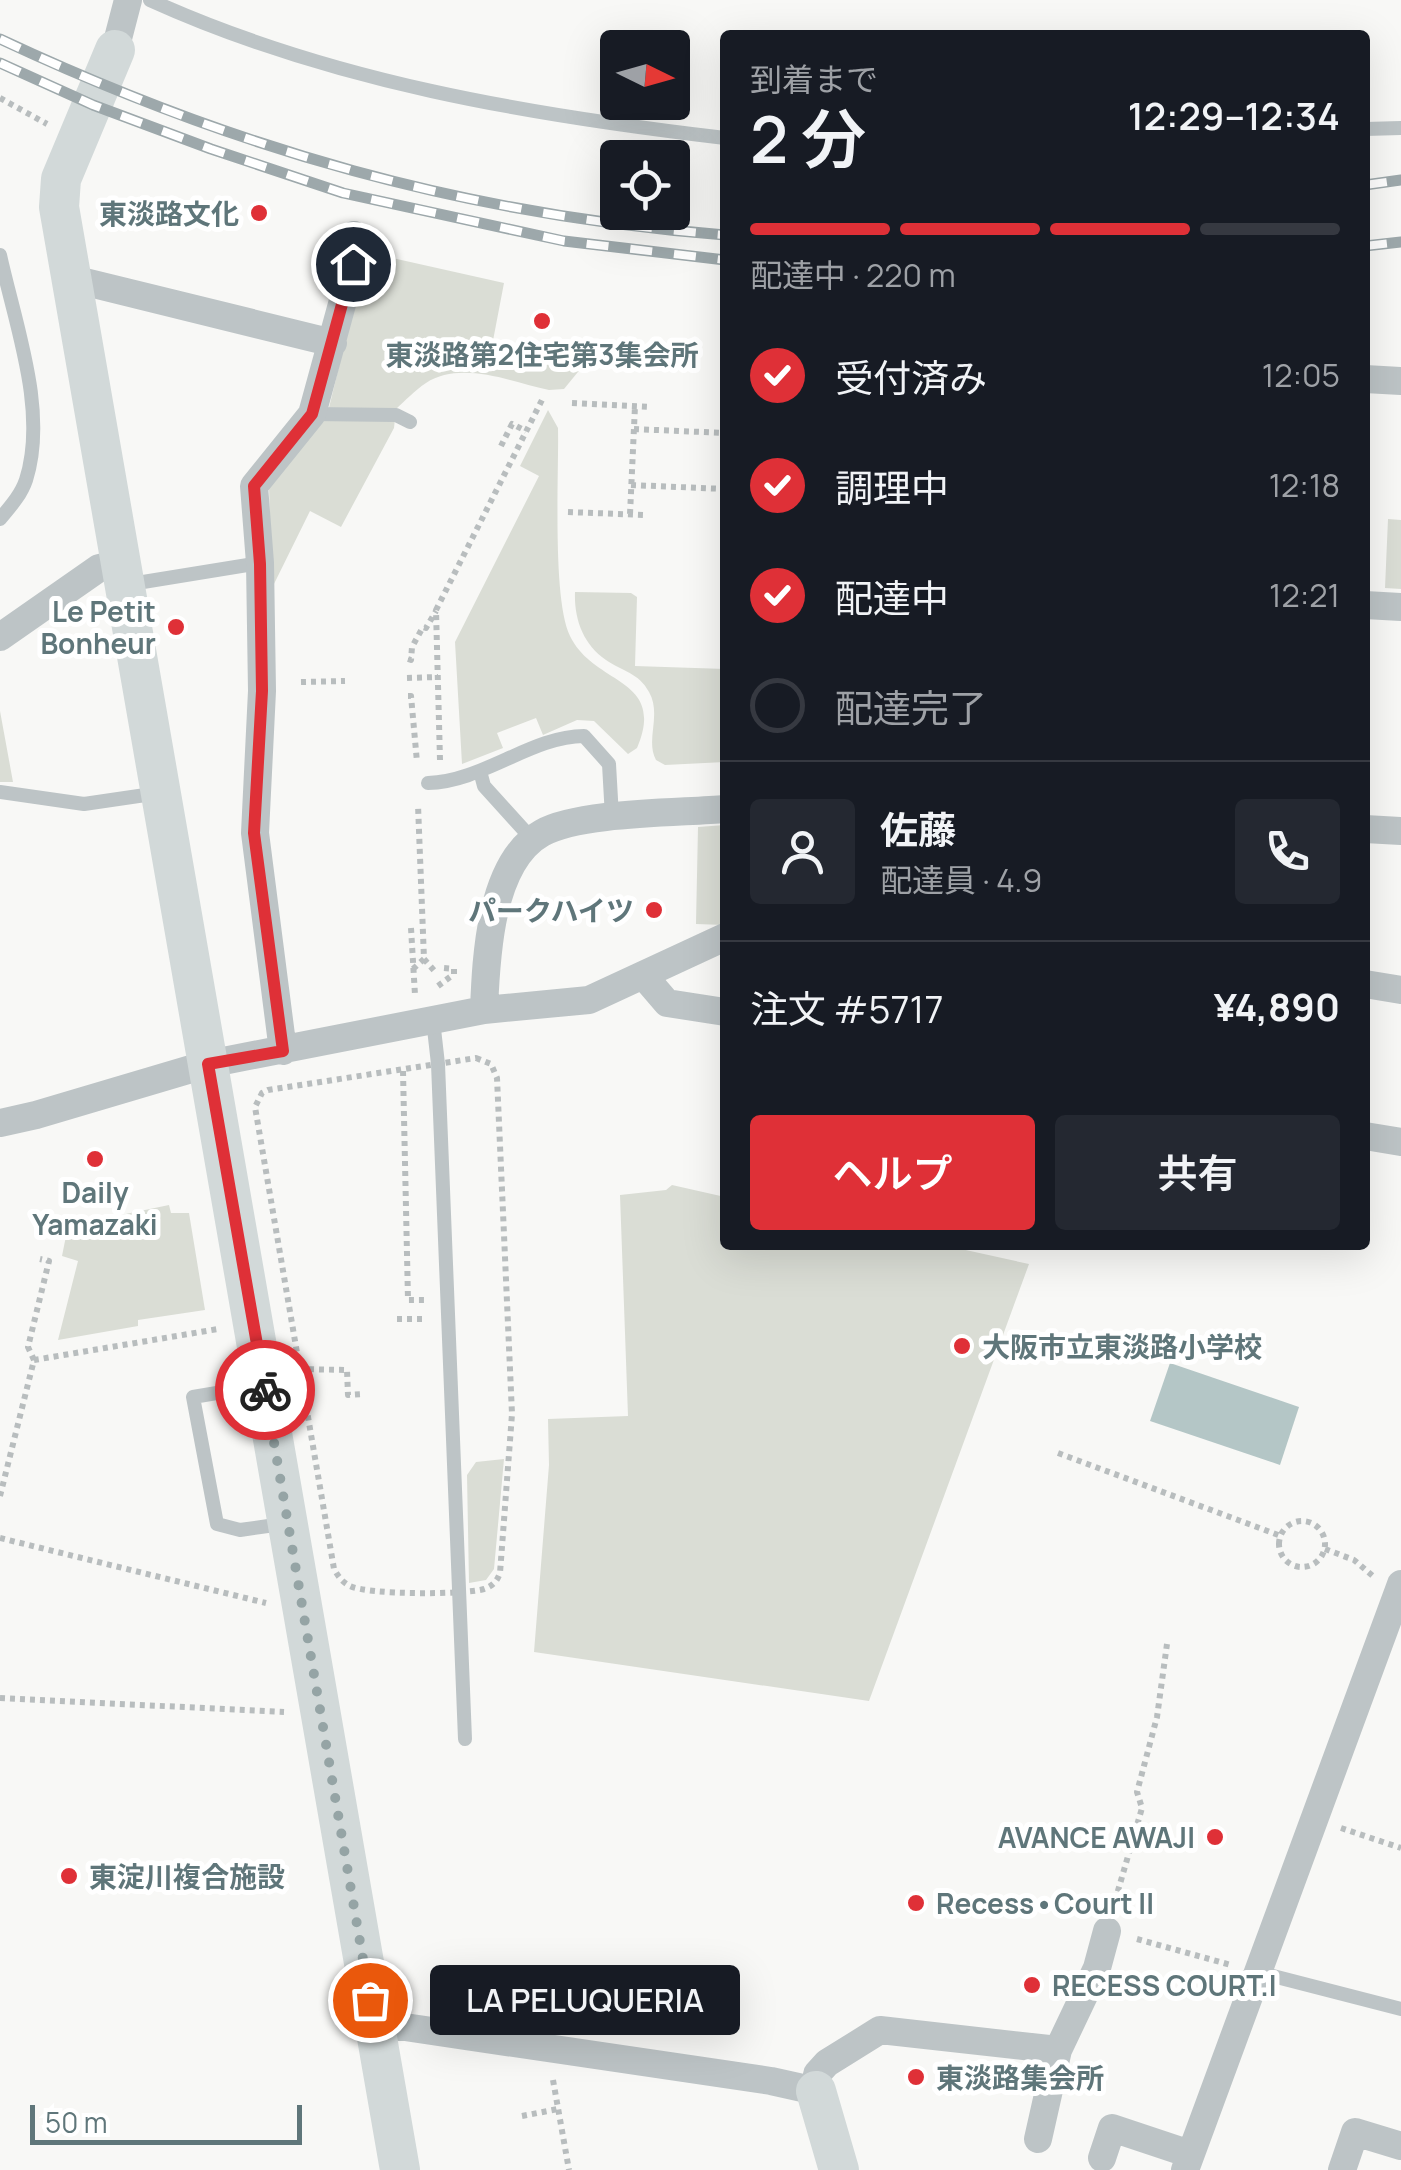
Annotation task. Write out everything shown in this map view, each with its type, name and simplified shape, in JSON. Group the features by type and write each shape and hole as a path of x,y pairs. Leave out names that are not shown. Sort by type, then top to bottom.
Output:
{"street":[{"path":"128,0 116,50 60,179 59,207 69,278 132,573 160,793 208,1064 286,1375 288,1523 400,2170"},
{"path":"283,1051 254,833 262,691 254,486 312,414 353,264 354,236"},
{"path":"69,278 332,344"},
{"path":"1370,379 1401,381"},
{"path":"0,637 99,568 132,573"},
{"path":"1370,606 1401,607"},
{"path":"484,1010 485,974 500,888 506,871 532,839 565,823 720,809"},
{"path":"1370,829 1401,831"},
{"path":"0,1123 36,1116 208,1064 283,1051 429,1010 484,1010 588,1000 720,940"},
{"path":"644,975 667,1003 720,1011"},
{"path":"1370,985 1401,990"},
{"path":"1370,1137 1401,1142"},
{"path":"1102,2158 1112,2128 1188,2162 1256,1972 1395,1621 1391,1584"},
{"path":"1038,2138 1058,2050 1097,1968 1107,1931"},
{"path":"376,2031 398,2026 816,2091"},
{"path":"839,2170 816,2091 817,2074 827,2063 880,2030 1058,2050"},
{"path":"1342,2170 1354,2132 1401,2146"}],"lane":[{"path":"150,0 268,46 475,102 588,122 720,137"},
{"path":"1370,130 1401,128"},
{"path":"0,255 34,412 34,439 26,482 0,518"},
{"path":"312,414 396,415 410,422"},
{"path":"132,573 260,564"},
{"path":"429,782 453,782 548,744 584,736 609,764 612,817"},
{"path":"480,770 484,786 532,839"},
{"path":"0,792 84,804 160,793"},
{"path":"429,1010 438,1064 465,1739"},
{"path":"286,1375 192,1396 216,1524 240,1530 288,1523"},
{"path":"1256,1972 1401,2009"}],"path":[{"path":"0,98 78,139"},
{"path":"408,659 411,660 412,647 436,610 544,396"},
{"path":"572,403 650,407"},
{"path":"630,514 634,406"},
{"path":"501,446 512,424 526,431"},
{"path":"634,429 720,433"},
{"path":"631,485 720,489"},
{"path":"568,512 645,515"},
{"path":"429,782 438,677 436,610"},
{"path":"407,678 438,677"},
{"path":"301,682 345,681"},
{"path":"408,696 429,782"},
{"path":"413,969 424,958 418,800"},
{"path":"412,928 415,989"},
{"path":"424,958 440,971 454,969 454,974 436,987 423,989 429,1010"},
{"path":"484,1059 497,1078 511,1395 500,1573 487,1588 459,1592 360,1589 340,1580 334,1569 286,1375 255,1116 257,1100 268,1090 438,1064 484,1059"},
{"path":"0,1496 34,1360 28,1347 50,1261 40,1259"},
{"path":"397,1320 429,1319"},
{"path":"34,1360 229,1327"},
{"path":"286,1375 348,1370 348,1394 364,1394"},
{"path":"1058,1453 1281,1536"},
{"path":"1298,1521 1313,1524 1323,1534 1325,1549 1316,1563 1300,1568 1285,1560 1279,1544 1290,1524 1298,1521"},
{"path":"0,1538 173,1585 277,1605"},
{"path":"1325,1549 1354,1560 1391,1584"},
{"path":"1166,1644 1157,1717 1137,1792 1142,1808 1107,1931 1256,1972"},
{"path":"0,1698 296,1713"},
{"path":"1316,1819 1401,1848"},
{"path":"552,2074 569,2170"},
{"path":"522,2116 558,2108"}],"shaded area":[{"path":"379,255 504,283 491,351 582,367 564,389 549,390 471,373 440,376 422,386 396,409 394,428 341,527 310,511 272,588 269,486 327,416 364,263"},
{"path":"548,410 558,428 557,504 564,618 581,652 635,695 643,708 644,725 637,748 628,754 594,721 577,720 543,735 536,718 497,733 503,748 462,764 455,642 539,476 520,466"},
{"path":"1388,519 1401,520 1401,589 1385,588"},
{"path":"575,592 631,593 637,597 635,666 720,669 720,762 665,765 656,760 652,744 654,710 649,692 635,676 606,660 591,646 576,612"},
{"path":"0,711 13,782 0,782"},
{"path":"720,825 720,925 696,924 698,827"},
{"path":"672,1185 720,1196 720,1250 966,1250 1029,1264 869,1701 534,1652 549,1465 548,1419 628,1416 620,1195 666,1190"},
{"path":"169,1205 171,1213 189,1213 205,1310 138,1320 138,1326 58,1340 78,1261 62,1256 68,1226"},
{"path":"1170,1363 1299,1407 1280,1465 1150,1421"},
{"path":"504,1459 494,1569 486,1580 469,1583 467,1475 476,1462"}],"railway":[{"path":"0,39 176,113 354,171 536,211 720,234"},
{"path":"0,63 93,105 343,193 564,241 720,259"},
{"path":"1370,184 1401,180"},
{"path":"1370,245 1401,242"}],"way so far":[{"path":"265,1390 370,2000"}],"place":[{"name":"東淡路文化","path":"259,213"},
{"name":"東淡路第2住宅第3集会所","path":"542,321"},
{"name":"Le Petit Bonheur","path":"176,627"},
{"name":"パークハイツ","path":"654,910"},
{"name":"Daily Yamazaki","path":"95,1159"},
{"name":"大阪市立東淡路小学校","path":"962,1346"},
{"name":"AVANCE AWAJI","path":"1215,1837"},
{"name":"東淀川複合施設","path":"69,1876"},
{"name":"Recess•Court II","path":"916,1903"},
{"name":"RECESS COURT.I","path":"1032,1985"},
{"name":"LA PELUQUERIA","path":"370,2000"},
{"name":"東淡路集会所","path":"916,2077"}],"route":[{"path":"265,1390 208,1064 283,1051 254,833 262,691 254,486 312,414 353,264"}]}
